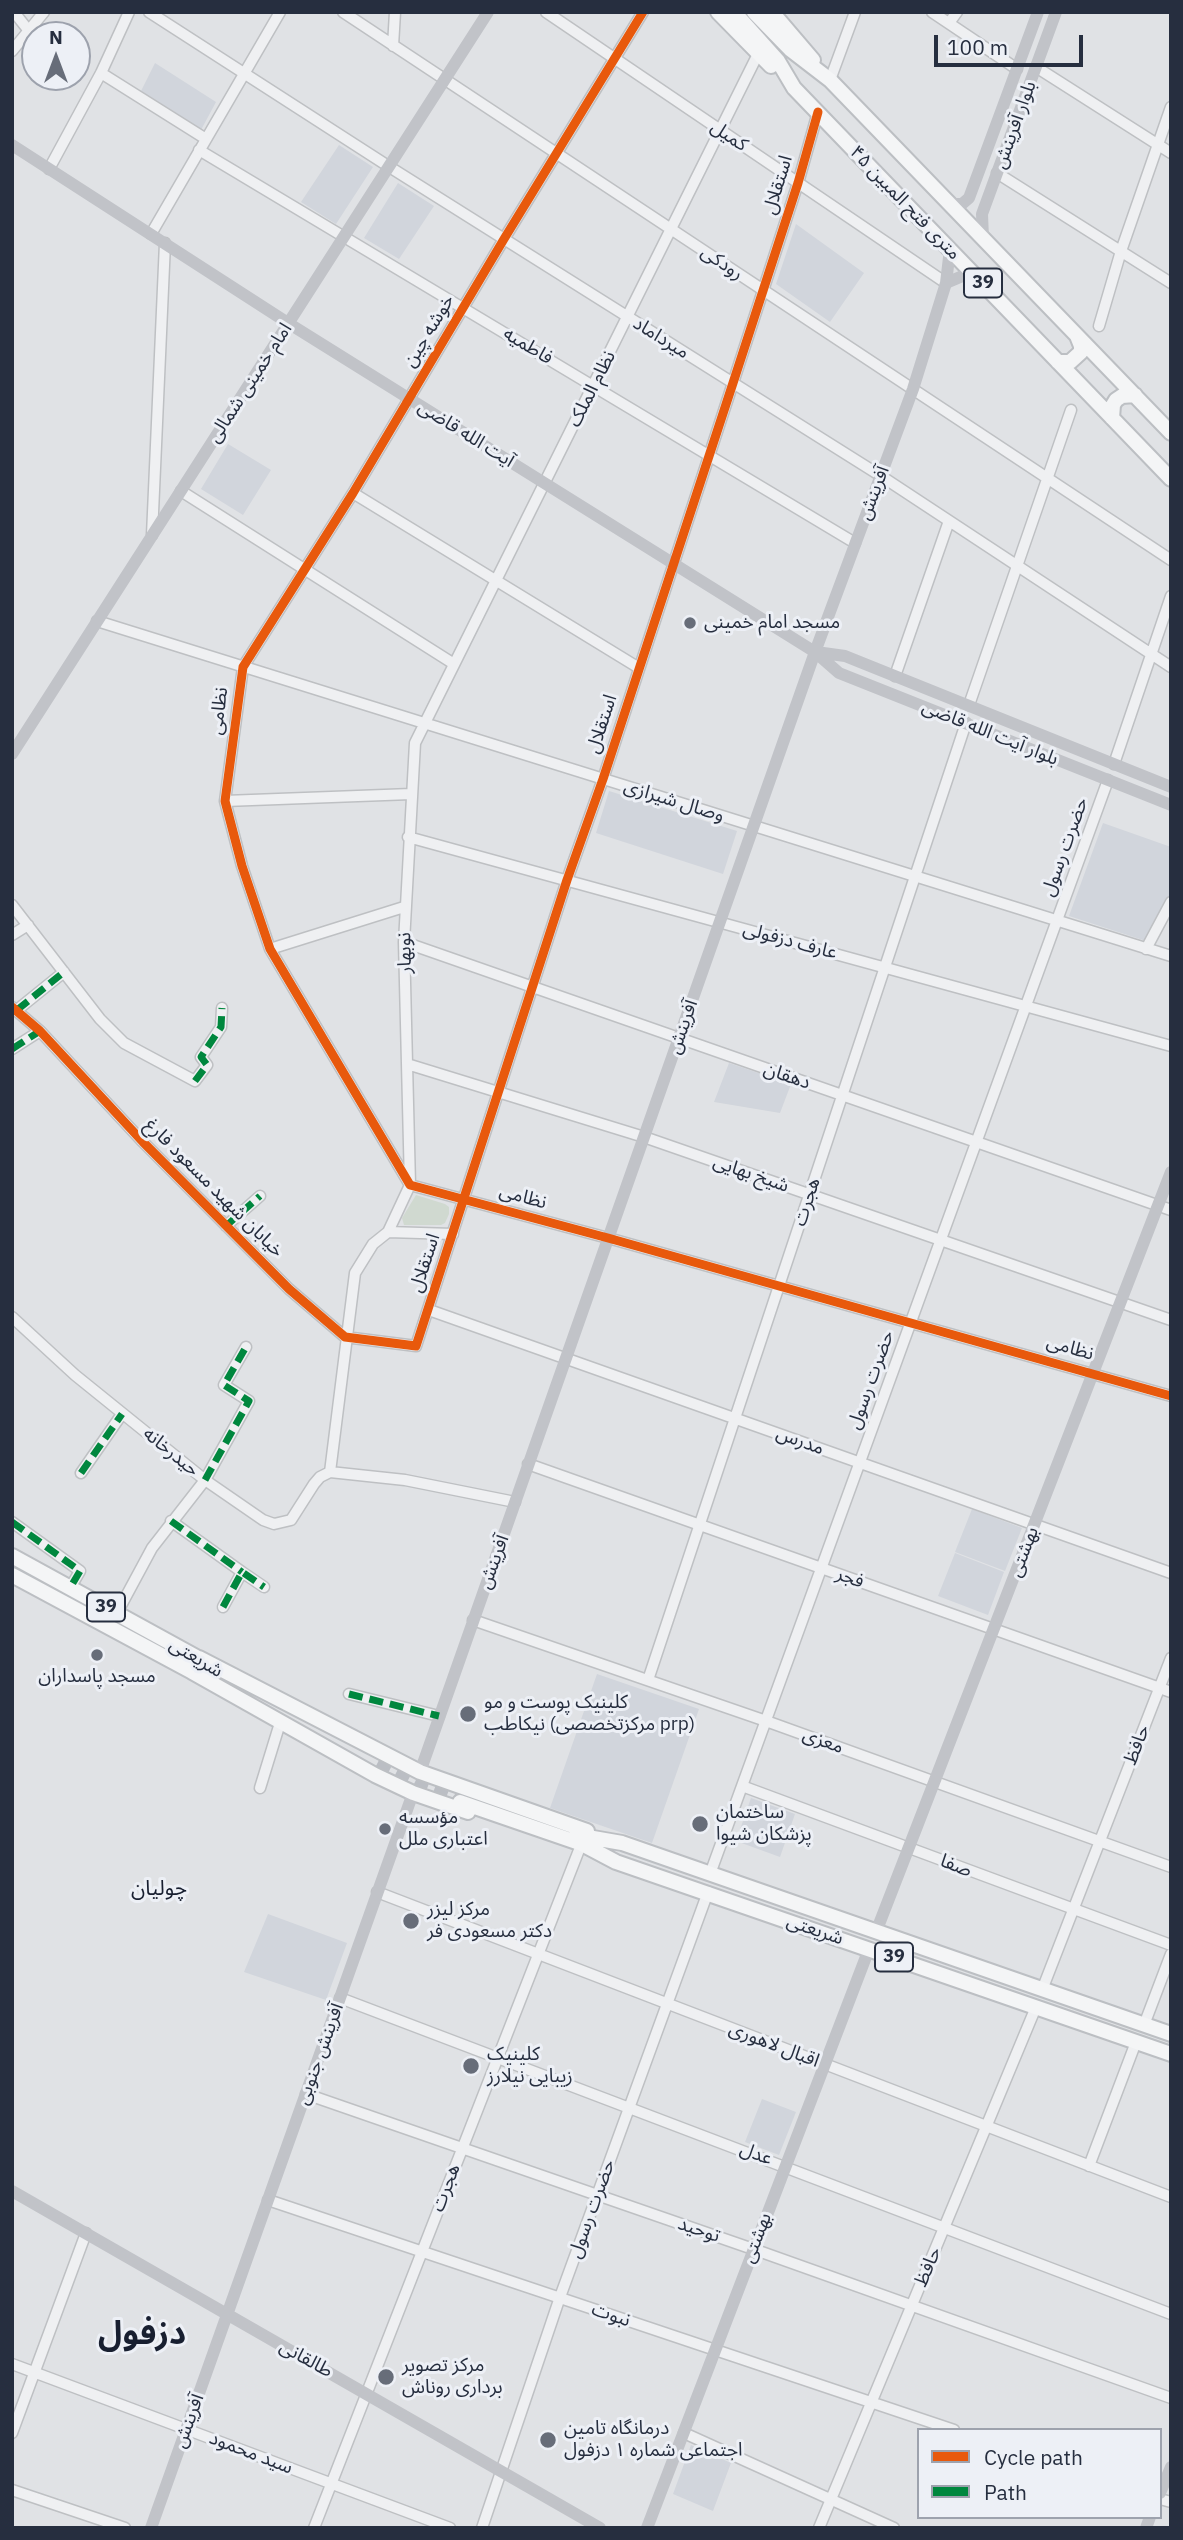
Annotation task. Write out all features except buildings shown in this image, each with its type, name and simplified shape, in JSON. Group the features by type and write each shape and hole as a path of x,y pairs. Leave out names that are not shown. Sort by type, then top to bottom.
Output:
{"main road":[{"name":"امام خمینی شمالی","path":"12,754 488,12"},
{"path":"718,12 794,88"},
{"name":"۴۵ متری فتح المبین","path":"734,12 778,61 794,88 1171,479"},
{"name":"۴۵ متری فتح المبین","path":"754,12 791,50 830,80 1171,433"},
{"name":"بلوار آفرینش","path":"969,198 1038,12"},
{"name":"بلوار آفرینش","path":"983,238 981,226 984,208 1056,12"},
{"path":"777,14 830,80"},
{"name":"آیت الله قاضی","path":"12,145 288,323 816,652"},
{"path":"945,199 954,204 962,204 969,198 974,207 984,208"},
{"name":"آفرینش","path":"420,1772 816,652 913,389 946,283 950,249"},
{"path":"946,283 972,272"},
{"path":"1058,362 1070,362 1080,352 1082,346 1076,335"},
{"path":"1112,418 1116,400 1129,395 1135,396"},
{"name":"بلوار آیت الله قاضی","path":"816,652 845,656 1171,787"},
{"name":"بلوار آیت الله قاضی","path":"816,652 839,673 1171,805"},
{"path":"1108,780 1114,764"},
{"name":"بهشتی","path":"876,1932 1120,1303 1164,1207 1171,1172"},
{"name":"شریعتی","path":"12,1556 200,1658 379,1765"},
{"name":"شریعتی","path":"12,1575 192,1672 247,1696 379,1765"},
{"path":"192,1672 280,1723 379,1765 420,1772 460,1799 579,1850 616,1862"},
{"path":"379,1765 413,1793 460,1799"},
{"path":"413,1793 420,1772"},
{"name":"آفرینش جنوبی","path":"228,2315 413,1793"},
{"name":"شریعتی","path":"460,1799 585,1838 622,1843 1171,2034"},
{"name":"شریعتی","path":"460,1799 582,1844 616,1862 1171,2054"},
{"name":"بهشتی","path":"647,2528 869,1949"},
{"name":"طالقانی","path":"12,2191 600,2528"},
{"name":"آفرینش","path":"151,2528 228,2315"},
{"path":"1162,2488 1171,2467"}],"street":[{"path":"49,169 101,73 129,12"},
{"name":"میرداماد","path":"149,12 388,166 881,476 1171,667"},
{"path":"151,234 280,12"},
{"name":"رودکی","path":"343,12 1171,560"},
{"path":"393,46 395,12"},
{"name":"کمیل","path":"546,12 946,283"},
{"name":"خوشه چین","path":"243,667 353,493 643,12"},
{"path":"830,80 855,12"},
{"path":"932,12 1017,69"},
{"path":"949,23 957,12"},
{"name":"نظام الملک","path":"424,723 758,54"},
{"path":"1036,67 1171,153"},
{"path":"101,73 206,139"},
{"path":"1099,326 1121,251 1171,107"},
{"name":"استقلال","path":"345,1337 416,1346 567,880 603,779 733,383 798,183 818,112"},
{"name":"فاطمیه","path":"200,150 855,543"},
{"path":"997,173 1171,283"},
{"path":"152,535 165,243"},
{"path":"969,705 1071,410"},
{"path":"181,491 454,664"},
{"path":"353,493 639,668"},
{"path":"895,676 948,521"},
{"path":"1114,764 1171,596"},
{"name":"وصال شیرازی","path":"97,621 1171,956"},
{"name":"نظامی","path":"243,667 225,801 242,866 270,949 410,1185 779,1285 1171,1396"},
{"name":"نوبهار","path":"410,1185 404,907 415,743 424,723"},
{"name":"هجرت","path":"648,1680 965,723"},
{"name":"حضرت رسول","path":"710,1874 1108,780"},
{"path":"225,801 411,794"},
{"name":"عارف دزفولی","path":"408,837 1171,1046"},
{"path":"1146,949 1171,902"},
{"path":"12,905 100,1019 124,1043 195,1081 207,1065 201,1057 221,1027 222,1008"},
{"path":"270,949 404,907"},
{"path":"12,935 28,925"},
{"name":"دهقان","path":"404,942 1164,1207"},
{"path":"15,1008 64,972"},
{"name":"خیابان شهید مسعود فارغ","path":"15,1008 289,1289 345,1337"},
{"path":"12,1049 40,1031"},
{"name":"شیخ بهایی","path":"407,1064 644,1137 1171,1320"},
{"path":"410,1185 388,1232 373,1244 355,1273 330,1472 405,1480 515,1502"},
{"path":"226,1226 260,1196"},
{"path":"388,1232 453,1234"},
{"name":"مدرس","path":"429,1310 1171,1573"},
{"name":"حیدرخانه","path":"12,1317 122,1414 205,1480 262,1520 280,1525 296,1516 314,1484 330,1472"},
{"path":"117,1613 148,1556 171,1521 205,1480 249,1401 224,1385 246,1347"},
{"path":"81,1473 122,1414"},
{"name":"فجر","path":"528,1464 1171,1692"},
{"path":"171,1521 264,1587"},
{"path":"12,1522 80,1571 71,1588"},
{"path":"223,1607 242,1572"},
{"name":"معزی","path":"473,1620 766,1721 1171,1867"},
{"name":"حافظ","path":"1042,1990 1171,1658"},
{"path":"349,1694 439,1716"},
{"path":"260,1788 280,1723"},
{"name":"صفا","path":"742,1786 1171,1945"},
{"name":"هجرت","path":"314,2528 579,1850"},
{"name":"اقبال لاهوری","path":"377,1892 1171,2197"},
{"name":"حضرت رسول","path":"482,2528 560,2298 708,1892"},
{"path":"1144,2025 1171,1954"},
{"name":"عدل","path":"340,1998 1171,2314"},
{"name":"حافظ","path":"819,2528 1036,2007"},
{"path":"1089,2166 1136,2042"},
{"name":"توحید","path":"306,2094 1171,2398"},
{"name":"نبوت","path":"268,2200 948,2428"},
{"path":"12,2433 86,2233"},
{"name":"سید محمود","path":"12,2364 450,2528"},
{"path":"684,2432 894,2528"},
{"path":"12,2490 125,2528"}],"shaded area":[{"path":"155,63 216,102 201,130 140,93"},
{"path":"339,145 373,167 336,224 301,202"},
{"path":"398,183 434,206 399,259 364,238"},
{"path":"796,224 864,273 830,322 776,284"},
{"path":"228,444 271,470 243,515 201,489"},
{"path":"609,791 737,831 723,874 596,833"},
{"path":"1103,823 1171,847 1171,895 1146,941 1069,916"},
{"path":"729,1063 791,1084 780,1113 714,1102"},
{"path":"416,1195 449,1207 445,1223 404,1225 402,1218"},
{"path":"972,1509 1022,1528 1005,1571 955,1552"},
{"path":"955,1553 1004,1572 988,1615 938,1596"},
{"path":"597,1674 699,1709 652,1843 550,1808"},
{"path":"751,1798 795,1814 780,1857 736,1841"},
{"path":"268,1914 347,1943 326,2000 244,1972"},
{"path":"762,2099 796,2112 779,2155 745,2142"},
{"path":"691,2445 731,2463 713,2511 673,2494"}],"tunnel":[{"path":"376,1766 414,1785 460,1802"}],"marked path":[{"path":"17,1010 64,972"},
{"path":"195,1081 207,1065 201,1057 221,1027 222,1008"},
{"path":"12,1049 40,1031"},
{"path":"226,1226 260,1196"},
{"path":"205,1480 249,1401 224,1385 246,1347"},
{"path":"81,1473 122,1414"},
{"path":"171,1521 242,1572"},
{"path":"12,1522 80,1571 70,1588"},
{"path":"223,1607 242,1572 264,1587"},
{"path":"349,1694 439,1716"}],"cycle path":[{"path":"643,12 353,493 243,667 225,801 242,866 270,949 410,1185 1171,1396"},
{"path":"12,1007 40,1031 143,1142 289,1289 345,1337 416,1346 567,880 603,779 733,383 798,183 818,112"}],"place":[{"name":"مسجد امام خمینی","path":"690,623"},
{"name":"مسجد پاسداران","path":"97,1655"},
{"name":"کلینیک پوست و مو نیکاطب (مرکزتخصصی prp)","path":"468,1714"},
{"name":"ساختمان پزشکان شیوا","path":"700,1824"},
{"name":"مؤسسه اعتباری ملل","path":"385,1829"},
{"name":"مرکز لیزر دکتر مسعودی فر","path":"411,1921"},
{"name":"کلینیک زیبایی نیلارز","path":"471,2066"},
{"name":"مرکز تصویر برداری روناش","path":"386,2377"},
{"name":"درمانگاه تامین اجتماعی شماره ۱ دزفول","path":"548,2440"}],"district":[{"name":"چولیان","path":"159,1889"},
{"name":"دزفول","path":"142,2334"}]}
